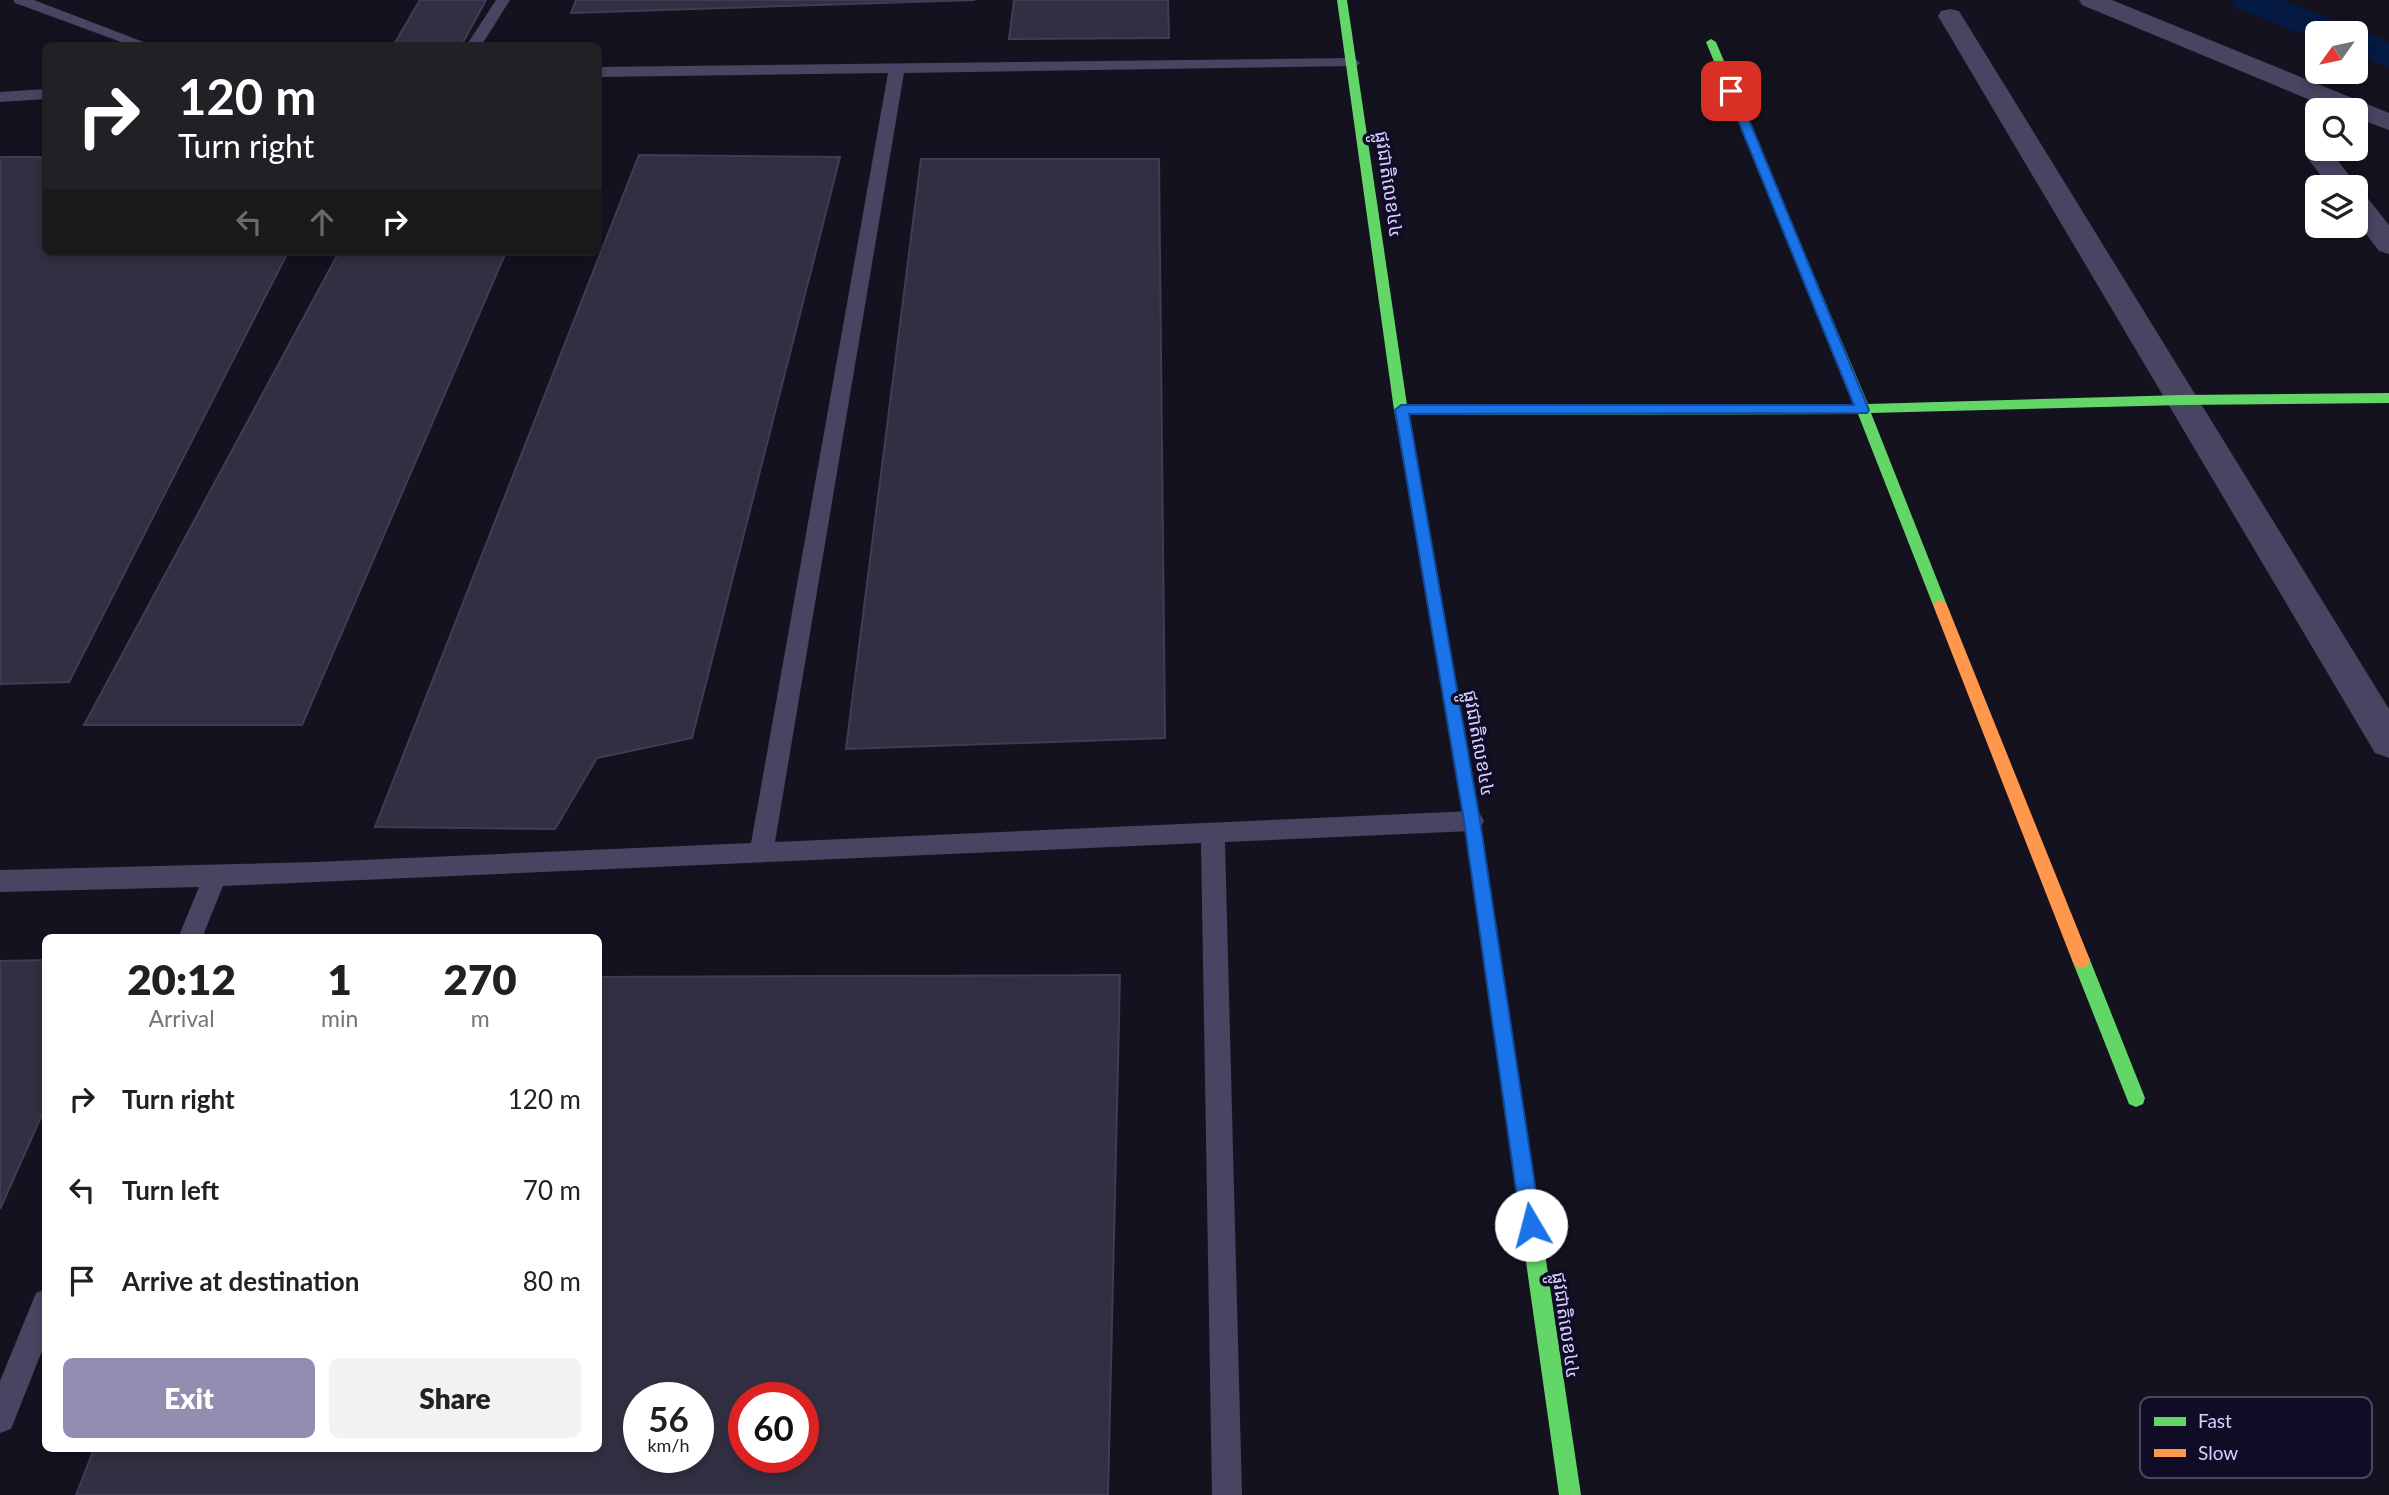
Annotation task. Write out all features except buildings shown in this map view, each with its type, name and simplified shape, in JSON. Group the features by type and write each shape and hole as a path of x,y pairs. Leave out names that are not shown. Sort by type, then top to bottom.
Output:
{"street":[{"name":"ផ្លូវជាតិលេខ៤៤","path":"1342,0 1401,410 1472,821 1570,1495"},
{"path":"2091,0 2389,122"},
{"path":"1950,16 2389,742"},
{"path":"1711,42 1863,410 2136,1098"},
{"path":"2324,161 2335,175"},
{"path":"2368,218 2389,245"},
{"path":"1401,410 1863,410 2182,400 2389,398"}],"lane":[{"path":"20,0 136,42"},
{"path":"475,42 503,0"},
{"path":"602,72 1352,63"},
{"path":"761,853 897,68"},
{"path":"0,97 42,94"},
{"path":"0,881 215,876 1472,821"},
{"path":"1213,833 1227,1495"},
{"path":"192,934 215,876"},
{"path":"0,1418 42,1313"}],"waterway":[{"path":"2249,0 2305,22"},
{"path":"2368,47 2389,55"}],"traffic: fast":[{"path":"1342,0 1401,410 1419,512"},
{"path":"1711,42 1863,409 1940,605"},
{"path":"1401,410 1863,409 2182,400 2389,398"},
{"path":"1492,958 1570,1495"},
{"path":"2081,960 2136,1098"}],"traffic: slow":[{"path":"1419,512 1472,821 1492,958"},
{"path":"1940,605 2081,960"}],"route":[{"path":"1531,1225 1472,821 1401,410 1863,410 1731,91"}]}
